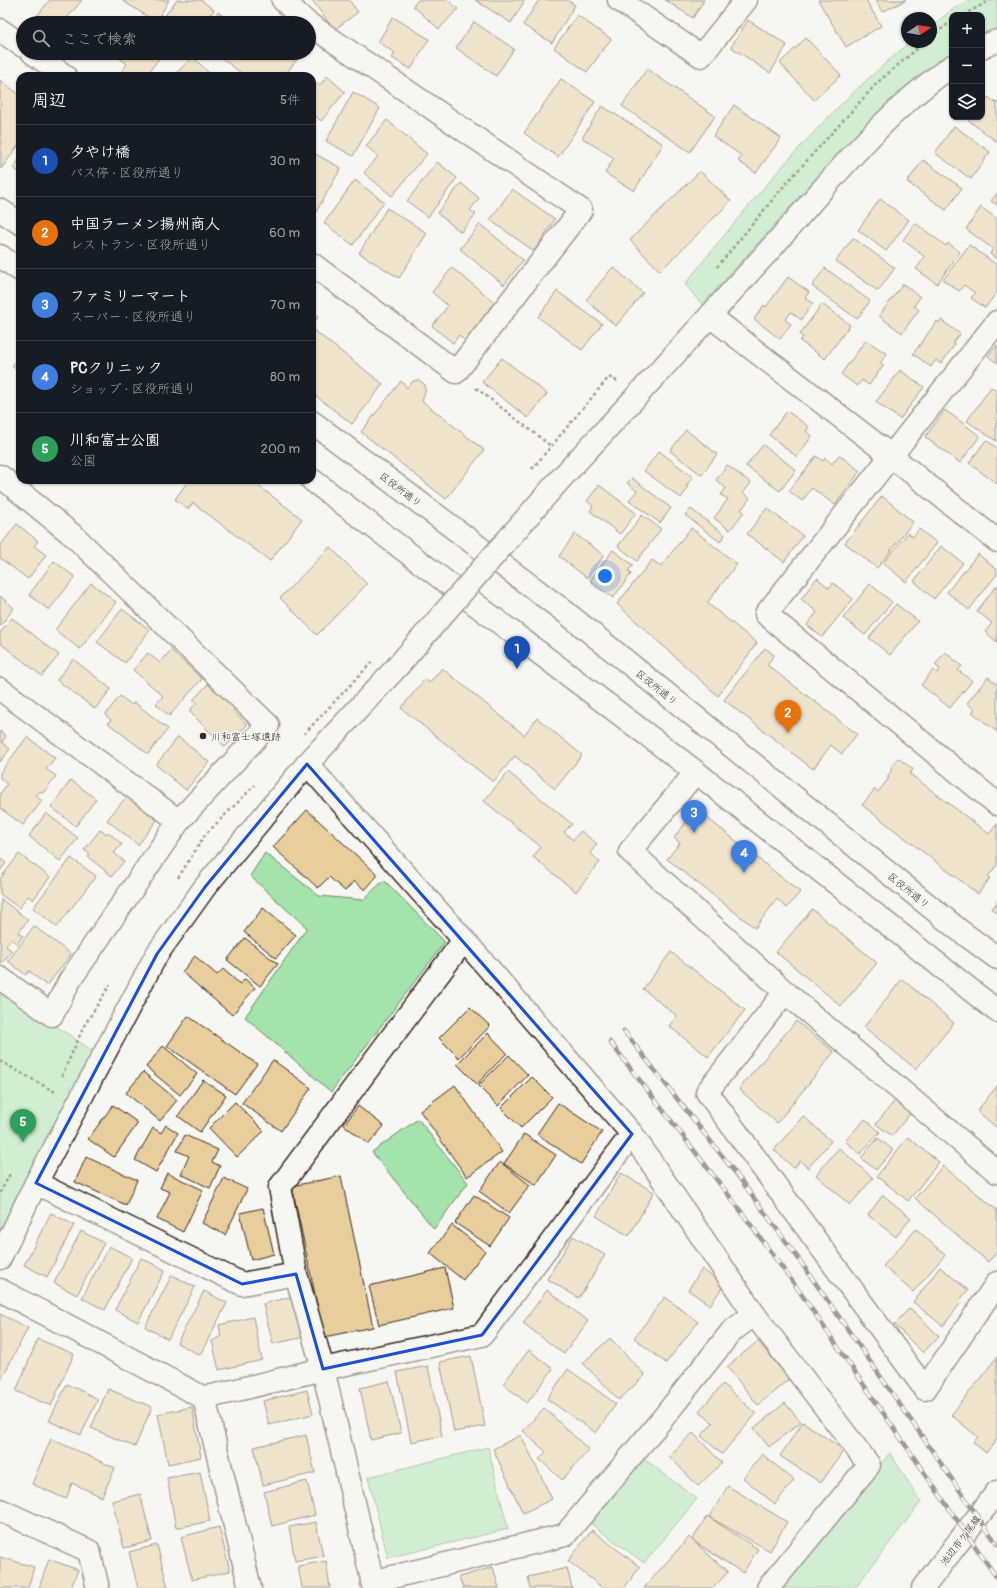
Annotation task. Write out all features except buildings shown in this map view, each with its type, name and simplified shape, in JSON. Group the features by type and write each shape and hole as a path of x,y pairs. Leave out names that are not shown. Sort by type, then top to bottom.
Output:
{"street":[{"path":"283,0 300,16"},
{"path":"618,0 701,56 746,0"},
{"path":"316,29 581,210 456,372 316,267"},
{"path":"0,30 16,41"},
{"path":"985,46 997,40"},
{"path":"43,60 59,72"},
{"path":"0,1258 36,1183 157,954 205,887 307,764 397,667 555,485 710,316 883,123 928,83 949,68"},
{"path":"0,210 16,220"},
{"path":"0,256 16,267"},
{"path":"710,316 890,455 997,541"},
{"path":"997,322 890,455 766,614 997,804"},
{"name":"区役所通り","path":"316,425 564,611 959,930 997,958"},
{"path":"0,476 75,537 268,726 179,821 70,980 52,1015 0,978"},
{"path":"316,483 696,772 997,1010"},
{"path":"0,689 179,821"},
{"path":"307,764 464,940 632,1134 754,1314 869,1465 768,1588"},
{"path":"696,772 630,851 785,992 997,1172"},
{"path":"464,940 280,1187 296,1274 323,1369 373,1585 565,1535 663,1418 731,1332 754,1314"},
{"path":"785,992 707,1092 925,1389 997,1283"},
{"path":"0,1290 204,1398 323,1369 482,1335 632,1134"},
{"path":"36,1183 242,1284 296,1274"},
{"path":"204,1398 250,1588"},
{"name":"池辺市ケ尾線","path":"923,1588 997,1492"},
{"path":"0,1510 90,1551 98,1588"}],"path":[{"path":"969,12 991,0"},
{"path":"937,32 949,23"},
{"path":"456,372 552,446"},
{"path":"0,1061 55,1092"}],"highlighted area":[{"path":"307,764 632,1134 482,1335 323,1369 296,1274 242,1284 36,1183 157,954 205,887"}],"green space":[{"path":"969,0 997,0 997,30 985,35 985,12 950,12"},
{"path":"949,12 949,58 904,95 811,184 702,305 685,284 748,206 826,119 873,74 903,48 937,48 937,22"},
{"path":"265,853 319,896 363,900 384,880 445,942 331,1092 245,1017 307,928 250,876"},
{"path":"0,988 93,1051 0,1233"},
{"path":"418,1119 468,1183 434,1229 372,1152"},
{"path":"488,1447 508,1529 388,1558 368,1477"},
{"path":"890,1453 921,1502 855,1588 777,1588"},
{"path":"643,1458 697,1499 644,1563 591,1524"}],"railway":[{"path":"624,1031 737,1175 798,1258 997,1544"},
{"path":"610,1042 734,1202 795,1285 997,1578"}],"place":[{"name":"夕やけ橋","path":"517,669"},
{"name":"中国ラーメン揚州商人","path":"788,733"},
{"name":"川和富士塚遺跡","path":"203,736"},
{"name":"ファミリーマート","path":"694,833"},
{"name":"PCクリニック","path":"744,873"},
{"name":"川和富士公園","path":"23,1142"}]}
